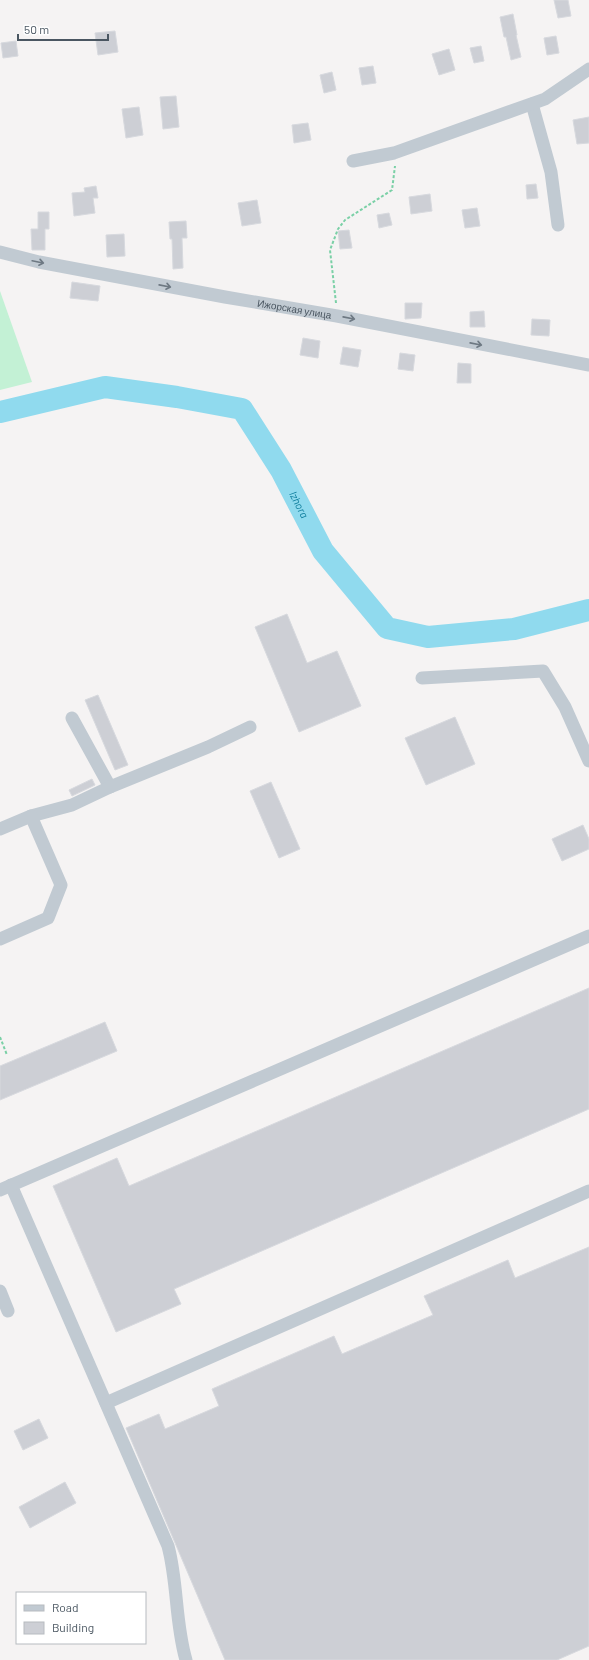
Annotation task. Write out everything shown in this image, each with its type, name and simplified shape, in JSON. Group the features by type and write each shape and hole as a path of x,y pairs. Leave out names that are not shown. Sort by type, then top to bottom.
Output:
{"street":[{"path":"353,161 394,153 545,99 589,70"},
{"path":"532,104 551,172 558,225"},
{"name":"Ижорская улица","path":"0,252 39,262 217,296 338,316 589,365"},
{"path":"422,678 543,671 565,707 589,761"},
{"path":"72,718 110,787"},
{"path":"0,829 31,816 72,805 110,787 208,747 250,727"},
{"path":"0,939 48,918 61,885 31,816"},
{"path":"186,1660 177,1611 174,1567 168,1546 106,1403 5,1188 589,936"},
{"path":"106,1403 589,1191"},
{"path":"0,1291 8,1311"}],"path":[{"path":"338,316 330,250 338,229 345,220 392,190 395,172 394,153"},
{"path":"0,1039 7,1055"}],"green space":[{"path":"0,291 32,382 0,390"}],"building":[{"path":"554,0 568,0 571,16 558,18"},
{"path":"513,14 521,57 511,60 500,17"},
{"path":"115,31 118,52 98,55 95,33"},
{"path":"556,36 559,53 547,55 544,38"},
{"path":"16,41 18,56 3,58 1,43"},
{"path":"481,46 484,61 474,63 470,48"},
{"path":"449,49 455,70 439,75 432,54"},
{"path":"373,66 376,83 362,85 359,68"},
{"path":"332,72 336,90 324,93 320,75"},
{"path":"176,96 179,127 163,129 160,97"},
{"path":"139,107 143,135 126,138 122,109"},
{"path":"589,117 589,143 577,144 573,120"},
{"path":"308,123 311,140 294,143 292,125"},
{"path":"536,184 538,198 527,199 526,185"},
{"path":"96,186 98,198 93,198 95,213 74,216 72,193 85,192 84,188"},
{"path":"430,194 432,211 411,214 409,197"},
{"path":"257,200 261,223 242,226 238,203"},
{"path":"477,208 480,226 465,228 462,210"},
{"path":"38,212 49,212 49,229 45,229 45,250 32,250 31,229 38,229"},
{"path":"389,213 392,225 379,228 377,215"},
{"path":"186,221 187,238 182,238 183,268 173,269 172,239 170,239 169,222"},
{"path":"349,230 352,248 340,249 338,231"},
{"path":"124,234 125,256 107,257 106,235"},
{"path":"72,282 100,286 98,301 70,298"},
{"path":"405,303 422,303 421,318 405,319"},
{"path":"484,311 485,327 470,327 470,312"},
{"path":"532,319 550,320 549,336 531,335"},
{"path":"303,338 320,341 318,358 300,355"},
{"path":"343,347 361,350 358,367 340,364"},
{"path":"400,353 415,355 413,371 398,369"},
{"path":"458,363 471,364 471,383 457,383"},
{"path":"287,614 307,663 337,651 361,706 299,732 255,627"},
{"path":"98,695 128,765 115,770 85,700"},
{"path":"455,717 475,764 426,785 405,738"},
{"path":"92,779 95,785 72,796 69,790"},
{"path":"271,782 300,849 279,858 250,791"},
{"path":"583,825 589,839 589,849 562,861 552,839"},
{"path":"589,988 589,1109 174,1289 181,1304 116,1332 53,1186 117,1158 129,1186"},
{"path":"105,1022 117,1051 0,1100 0,1066"},
{"path":"589,1247 589,1646 557,1660 225,1660 126,1428 159,1414 165,1429 219,1406 212,1389 334,1336 342,1354 433,1315 424,1296 508,1260 515,1278"},
{"path":"39,1419 48,1438 23,1450 14,1431"},
{"path":"65,1482 76,1503 30,1528 19,1507"}],"waterway":[{"name":"Izhora","path":"0,412 105,387 177,397 242,409 281,470 323,551 387,628 428,637 514,629 589,610"}]}
